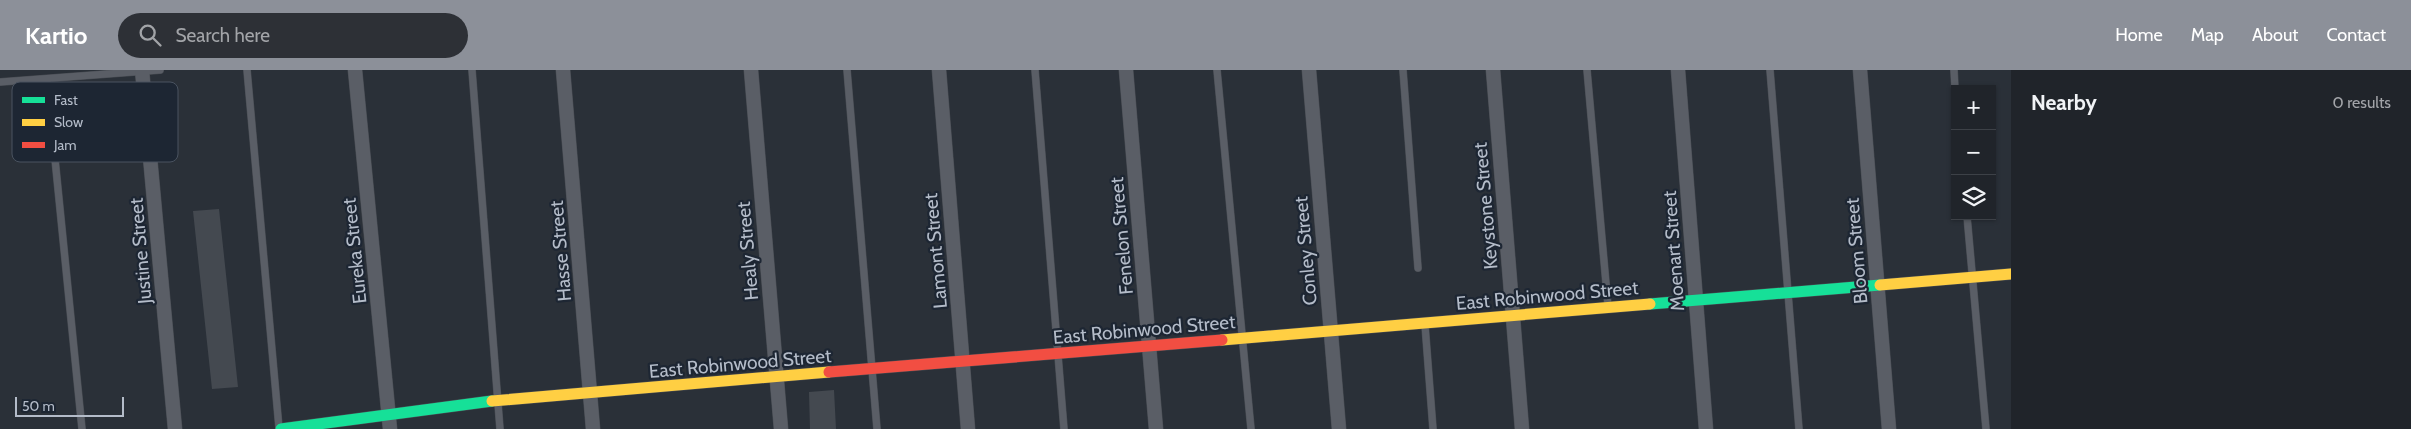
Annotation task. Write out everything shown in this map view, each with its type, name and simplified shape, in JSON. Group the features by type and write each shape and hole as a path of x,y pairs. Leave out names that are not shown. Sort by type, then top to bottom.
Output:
{"street":[{"name":"Eureka Street","path":"355,70 390,429"},
{"name":"Hasse Street","path":"563,70 593,429"},
{"name":"Healy Street","path":"752,70 781,429"},
{"name":"Lamont Street","path":"939,70 968,429"},
{"name":"Fenelon Street","path":"1126,70 1156,429"},
{"name":"Conley Street","path":"1310,70 1339,429"},
{"name":"Keystone Street","path":"1493,70 1522,429"},
{"name":"Moenart Street","path":"1678,70 1706,429"},
{"name":"Bloom Street","path":"1860,70 1889,429"},
{"name":"Justine Street","path":"151,162 176,429"},
{"name":"East Robinwood Street","path":"280,429 498,400 2011,274"}],"lane":[{"path":"0,82 160,70"},
{"path":"246,70 280,429"},
{"path":"472,70 500,429"},
{"path":"847,70 877,429"},
{"path":"1035,70 1064,429"},
{"path":"1217,70 1251,429"},
{"path":"1403,70 1418,268"},
{"path":"1587,70 1608,308"},
{"path":"1770,70 1800,429"},
{"path":"1954,70 1955,85"},
{"path":"55,162 82,429"},
{"path":"1967,220 1986,429"},
{"path":"1425,323 1433,429"}],"building":[{"path":"219,209 238,387 212,389 193,211"},
{"path":"834,390 836,429 810,429 809,392"}],"traffic: fast":[{"path":"1650,304 1880,285"},
{"path":"281,429 492,401"}],"traffic: slow":[{"path":"1880,285 2011,274"},
{"path":"1222,340 1650,304"},
{"path":"492,401 829,372"}],"traffic: jam":[{"path":"829,372 1222,340"}]}
